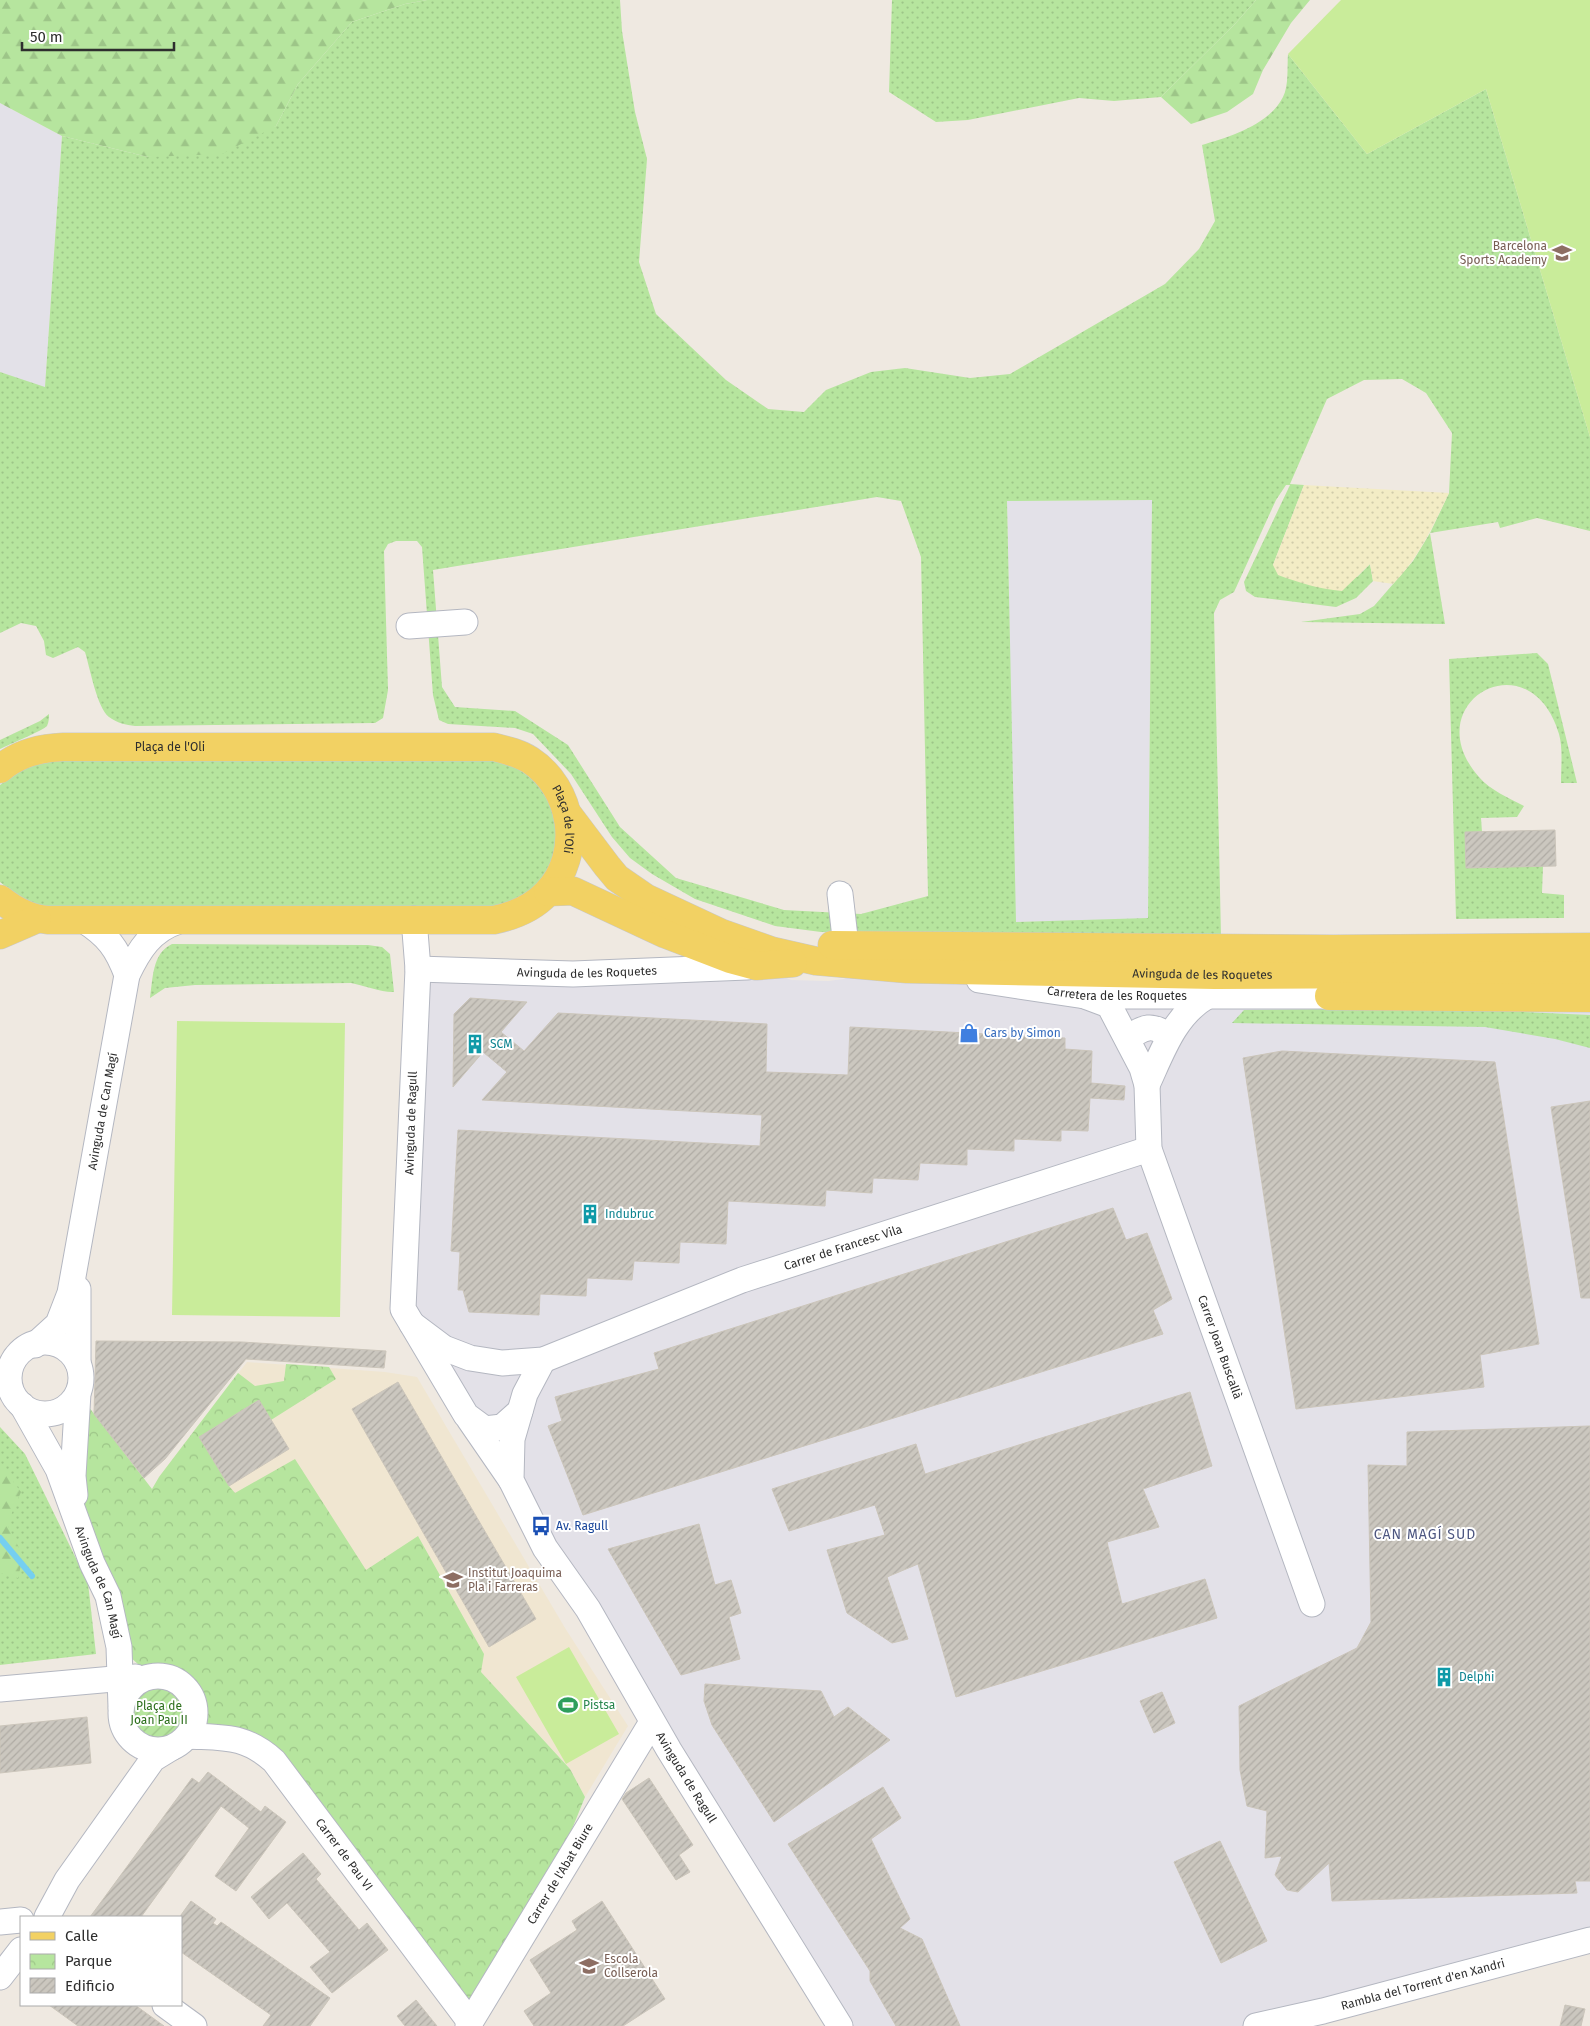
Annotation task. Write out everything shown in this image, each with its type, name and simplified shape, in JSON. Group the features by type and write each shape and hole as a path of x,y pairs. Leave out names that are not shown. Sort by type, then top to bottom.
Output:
{"main road":[{"name":"Plaça de l'Oli","path":"0,899 12,909 36,919 179,921 494,920 516,914 548,892 561,873 569,846 568,813 560,792 540,767 519,754 494,747 63,747 34,751 3,765"},
{"name":"Avinguda de les Roquetes","path":"568,813 596,853 617,878 631,888 686,918 735,938 772,951 816,961 907,969 1215,976 1590,973"},
{"name":"Avinguda de les Roquetes","path":"548,892 573,891 696,947 756,966 816,961"},
{"path":"0,935 36,919"},
{"path":"735,938 786,945 846,946 1323,949 1590,947"},
{"path":"1329,996 1590,998"}],"street":[{"path":"409,626 465,622"},
{"path":"840,894 846,946"},
{"name":"Avinguda de Ragull","path":"412,1324 403,1309 418,969 414,919"},
{"path":"84,920 109,940 120,957 127,976"},
{"name":"Avinguda de Can Magí","path":"35,1345 58,1324 70,1293 127,976 146,942 158,930 179,921"},
{"name":"Avinguda de les Roquetes","path":"418,969 573,974 756,966"},
{"name":"Carretera de les Roquetes","path":"907,969 1085,996 1329,996"},
{"name":"Carrer Joan Buscallà","path":"1085,996 1110,1005 1142,1068 1147,1085 1149,1149 1312,1604"},
{"name":"Carrer Joan Buscallà","path":"1147,1085 1169,1036 1195,1004 1206,997"},
{"path":"1127,1038 1143,1028 1157,1027 1169,1036"},
{"name":"Carrer de Francesc Vila","path":"502,1363 543,1360 742,1280 1149,1149"},
{"name":"Avinguda de Can Magí","path":"78,1247 78,1363"},
{"path":"412,1324 444,1348 470,1358 502,1363 522,1403"},
{"path":"412,1324 460,1405 511,1480"},
{"path":"50,1342 58,1344 71,1352 78,1363 81,1380 78,1393 72,1402 54,1413 42,1414 11,1393 9,1377 11,1366 20,1353 35,1345 50,1342"},
{"path":"470,1358 458,1370 460,1405 485,1429 502,1427 522,1403"},
{"path":"511,1480 512,1439 522,1403 543,1360"},
{"name":"Avinguda de Can Magí","path":"11,1393 58,1469 92,1563 108,1596 119,1647 108,1679 121,1707"},
{"name":"Avinguda de Can Magí","path":"76,1516 73,1476 78,1393"},
{"name":"Avinguda de Ragull","path":"511,1480 534,1530 588,1609 652,1722 840,2026"},
{"name":"Avinguda de Can Magí","path":"119,1647 155,1676"},
{"path":"155,1676 140,1680 131,1687 121,1707 122,1724 126,1731 140,1745 151,1750 179,1742"},
{"path":"0,1689 155,1676 179,1682 188,1690 194,1700 195,1720 179,1742 153,1759 67,1880 47,1916"},
{"name":"Carrer de l'Abat Biure","path":"469,2024 652,1722"},
{"name":"Carrer de Pau VI","path":"179,1742 239,1740 258,1747 274,1762 469,2024"},
{"path":"0,1922 20,1920"},
{"name":"Rambla del Torrent d'en Xandri","path":"1256,2026 1325,2019 1590,1940"},
{"path":"0,1977 20,1951"},
{"path":"166,2006 194,2026"}],"shaded area":[{"path":"0,103 62,136 45,388 0,372"},
{"path":"1152,500 1148,919 1015,922 1007,501"},
{"path":"865,965 1590,998 1590,1940 1256,2026 840,2026 403,1309 418,969 769,970 791,980 828,981 844,979"},
{"name":"Institut Joaquima Pla i Farreras","path":"247,1362 385,1372 417,1377 565,1628 628,1726 585,1797 570,1769 448,1637 159,1477"}],"green space":[{"path":"0,0 427,0 405,4 352,22 298,84 276,126 222,154 148,157 62,136 0,103"},
{"path":"427,0 620,0 622,31 635,112 647,159 639,262 656,314 726,380 768,409 804,412 826,390 871,372 905,368 970,378 1010,374 1165,284 1199,249 1215,221 1202,145 1248,128 1259,122 1277,107 1285,92 1288,54 1367,154 1486,89 1590,437 1590,531 1537,518 1500,528 1498,522 1430,533 1449,493 1452,433 1426,393 1402,379 1364,380 1327,399 1290,484 1304,485 1273,565 1357,577 1370,564 1373,581 1356,598 1336,607 1255,597 1246,591 1244,582 1290,485 1286,485 1276,500 1234,592 1220,600 1214,613 1221,937 1014,936 821,932 775,926 695,899 652,874 630,858 612,837 571,774 533,734 515,728 448,724 439,720 433,695 422,547 417,541 396,541 388,544 384,551 388,690 383,718 375,723 135,726 118,722 109,717 101,705 85,652 78,647 53,658 46,655 44,641 36,626 21,623 0,633 0,372 45,387 62,136 148,157 276,126 298,84 352,22 405,4","holes":["877,497 901,501 921,557 928,896 861,914 784,910 676,878 620,827 568,745 515,711 455,707 442,687 433,570","1152,500 1148,918 1016,922 1007,501"]},
{"path":"892,0 1256,0 1235,24 1161,97 1114,101 1079,98 968,120 936,122 889,92"},
{"path":"1256,0 1310,0 1291,23 1263,70 1253,94 1227,112 1191,124 1161,97 1235,24"},
{"name":"Barcelona Sports Academy","path":"1341,0 1590,0 1590,437 1486,89 1367,154 1288,54"},
{"path":"1430,533 1445,624 1301,622 1360,614 1374,606 1413,561"},
{"path":"1537,653 1548,664 1577,783 1561,783 1559,734 1545,705 1525,689 1504,685 1484,691 1468,705 1460,725 1463,750 1483,782 1524,806 1517,817 1481,818 1482,832 1465,832 1466,868 1543,866 1542,893 1564,895 1564,918 1456,919 1449,659"},
{"path":"49,714 47,726 0,749 0,740 40,721"},
{"path":"53,759 486,759 514,764 541,784 559,813 555,864 538,888 501,908 36,907 22,900 0,882 0,785 27,766"},
{"path":"172,944 368,945 382,947 390,954 394,992 351,983 195,985 165,988 150,998 157,960 165,948"},
{"path":"1437,1008 1590,1015 1590,1048 1555,1039 1485,1027 1232,1023 1244,1010"},
{"path":"177,1021 345,1023 340,1317 172,1315"},
{"path":"286,1364 329,1367 336,1379 271,1420 259,1400 199,1437 229,1486 235,1493 295,1459 366,1570 418,1536 484,1654 481,1672 570,1769 585,1797 540,1908 470,2022 274,1761 192,1728 196,1713 194,1701 188,1690 172,1678 159,1675 139,1665 119,1647 79,1523 78,1393 152,1489 159,1477 238,1373 255,1386 284,1381"},
{"path":"0,1427 25,1454 88,1583 96,1654 0,1665"},
{"path":"0,1464 21,1492 7,1524 23,1556 18,1578 0,1573"},
{"name":"Pistsa","path":"569,1647 619,1734 566,1764 516,1677"},
{"name":"Plaça de Joan Pau II","path":"153,1685 165,1685 175,1689 183,1697 187,1713 183,1729 175,1737 165,1741 153,1741 143,1737 135,1729 131,1719 131,1707 135,1697 143,1689"}],"sand":[{"path":"1304,485 1449,493 1418,552 1393,584 1373,581 1370,564 1342,591 1325,589 1278,575 1273,565"}],"building":[{"path":"1555,830 1556,866 1466,868 1465,832"},
{"path":"470,998 527,1002 501,1032 524,1051 558,1013 767,1024 766,1072 848,1075 850,1027 1065,1038 1065,1049 1092,1051 1091,1083 1125,1086 1124,1100 1090,1098 1088,1131 1061,1130 1061,1141 1014,1139 1014,1151 967,1149 967,1165 920,1163 918,1180 873,1178 872,1193 826,1190 825,1206 728,1201 726,1244 680,1242 679,1263 634,1261 632,1280 587,1278 586,1296 540,1294 539,1315 469,1312 463,1290 458,1290 460,1252 451,1251 458,1130 760,1146 762,1115 482,1100 507,1072 483,1052 453,1087 454,1014"},
{"path":"1282,1051 1495,1062 1539,1344 1480,1355 1484,1387 1296,1409 1243,1058"},
{"path":"1590,1101 1590,1298 1581,1298 1551,1107"},
{"path":"1113,1208 1126,1240 1147,1233 1172,1299 1153,1310 1163,1334 583,1515 548,1426 562,1421 555,1397 659,1369 654,1353"},
{"path":"96,1341 242,1342 386,1351 384,1368 246,1359 165,1459 144,1478 94,1414"},
{"path":"398,1382 536,1619 489,1647 352,1409"},
{"path":"1190,1392 1212,1466 1143,1489 1159,1527 1107,1542 1122,1604 1205,1579 1217,1618 956,1697 918,1564 887,1577 908,1639 892,1643 847,1613 827,1550 885,1535 875,1505 789,1531 772,1489 916,1444 925,1474"},
{"path":"259,1400 289,1449 229,1486 199,1437"},
{"name":"Delphi","path":"1590,1426 1590,1881 1575,1881 1577,1893 1332,1901 1329,1863 1298,1892 1287,1890 1275,1875 1282,1856 1265,1858 1267,1811 1247,1806 1240,1770 1239,1706 1357,1648 1371,1622 1368,1465 1407,1466 1407,1432"},
{"path":"699,1524 715,1585 731,1580 741,1613 729,1617 740,1659 681,1675 608,1549"},
{"path":"705,1684 821,1691 834,1717 848,1707 890,1740 774,1822 712,1725 704,1701"},
{"path":"1162,1692 1175,1723 1154,1733 1140,1701"},
{"path":"87,1717 91,1763 0,1773 0,1726"},
{"path":"208,1772 261,1812 265,1806 286,1822 236,1891 215,1876 249,1828 221,1806 142,1916 91,1916 192,1778 199,1783"},
{"path":"649,1778 693,1845 679,1855 690,1872 676,1880 622,1799 626,1793"},
{"path":"883,1787 901,1818 871,1839 910,1919 900,1928 922,1939 960,2026 896,2026 870,1981 870,1971 788,1844"},
{"path":"1220,1841 1267,1941 1221,1963 1174,1862"},
{"path":"303,1853 321,1874 316,1879 359,1930 367,1923 388,1950 332,1993 310,1967 330,1952 287,1903 269,1919 251,1897"},
{"path":"191,1901 216,1919 213,1923 217,1926 221,1922 330,1998 310,2026 263,2026 271,2015 182,1953 181,1915"},
{"name":"Escola Collserola","path":"602,1901 665,1999 623,2026 534,2026 524,2011 551,1993 530,1960 577,1930 572,1921"},
{"path":"416,2000 437,2026 405,2026 397,2016"},
{"path":"1565,2005 1585,2009 1581,2026 1560,2026"},
{"path":"50,2006 136,2006 164,2026 78,2026"}],"waterway":[{"path":"0,1538 32,1576"}],"place":[{"name":"Barcelona Sports Academy","path":"1562,253"},
{"name":"Cars by Simon","path":"969,1033"},
{"name":"SCM","path":"475,1044"},
{"name":"Indubruc","path":"590,1214"},
{"name":"Av. Ragull","path":"541,1526"},
{"name":"Institut Joaquima Pla i Farreras","path":"453,1580"},
{"name":"Delphi","path":"1444,1677"},
{"name":"Pistsa","path":"568,1705"},
{"name":"Escola Collserola","path":"589,1966"}],"district":[{"name":"CAN MAGÍ SUD","path":"1425,1534"}]}
